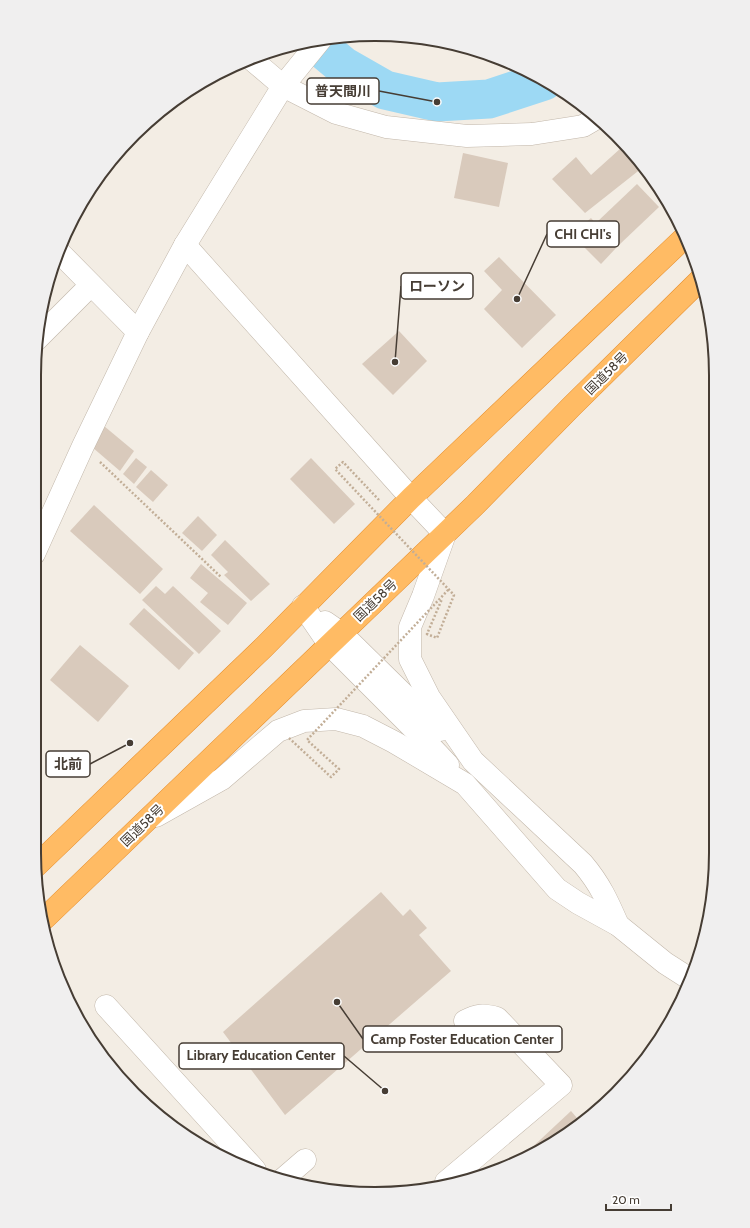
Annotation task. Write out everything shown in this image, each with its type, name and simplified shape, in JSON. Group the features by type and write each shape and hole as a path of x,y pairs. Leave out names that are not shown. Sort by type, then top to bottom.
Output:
{"highway":[{"path":"41,861 258,652 411,498 681,241"},
{"name":"国道58号","path":"47,916 445,534 696,284"}],"street":[{"path":"41,539 138,332 185,245 289,79 315,46"},
{"path":"258,62 289,79 336,113 386,126 467,136 532,134 583,126 592,121"},
{"path":"185,245 445,534 423,596 410,627 410,659 429,696 473,761"},
{"path":"63,256 138,332"},
{"path":"44,332 91,285"},
{"path":"303,606 335,638 473,761 583,864 595,878 605,895 618,925"},
{"path":"335,638 557,889 578,903 618,925 665,963 686,976"},
{"path":"144,823 222,779 278,731 304,721 336,720 363,726 394,742 465,784"},
{"path":"106,1006 248,1162"},
{"path":"450,1179 561,1085 497,1018 476,1015 464,1021"},
{"path":"287,1175 305,1160"}],"path":[{"path":"84,446 222,577"},
{"path":"379,500 344,462 335,469 454,595 437,638 427,634 442,599"},
{"path":"288,738 331,777 339,769 307,740 449,589"}],"building":[{"path":"620,149 639,171 585,213 552,179 576,157 591,175"},
{"path":"463,153 508,163 499,207 454,198"},
{"path":"637,184 659,207 619,245 597,222"},
{"path":"591,218 616,248 601,264 572,235"},
{"path":"499,257 556,315 522,348 484,309 502,290 484,271"},
{"path":"399,331 427,361 393,395 362,364"},
{"path":"104,426 134,451 120,471 92,447"},
{"path":"136,458 147,467 134,484 123,474"},
{"path":"311,458 355,504 334,524 290,479"},
{"path":"151,470 168,485 153,502 136,487"},
{"path":"94,505 163,569 140,594 70,531"},
{"path":"198,516 217,535 202,551 182,533"},
{"path":"225,540 270,584 251,601 224,575 228,572 211,555"},
{"path":"201,564 247,603 228,625 200,602 208,593 190,578"},
{"path":"156,586 165,594 173,586 221,631 199,654 142,600"},
{"path":"144,608 194,653 179,670 129,624"},
{"path":"80,645 129,686 98,722 50,680"},
{"path":"381,892 403,916 410,909 427,928 419,935 451,971 285,1115 223,1032"},
{"path":"571,1111 577,1118 561,1131 531,1148"}],"waterway":[{"path":"319,46 343,66 385,90 437,102 489,99 537,83"}],"place":[{"name":"普天間川","path":"437,102"},
{"name":"CHI CHI's","path":"517,299"},
{"name":"ローソン","path":"395,362"},
{"name":"北前","path":"130,743"},
{"name":"Camp Foster Education Center","path":"337,1002"},
{"name":"Library Education Center","path":"385,1091"}]}
